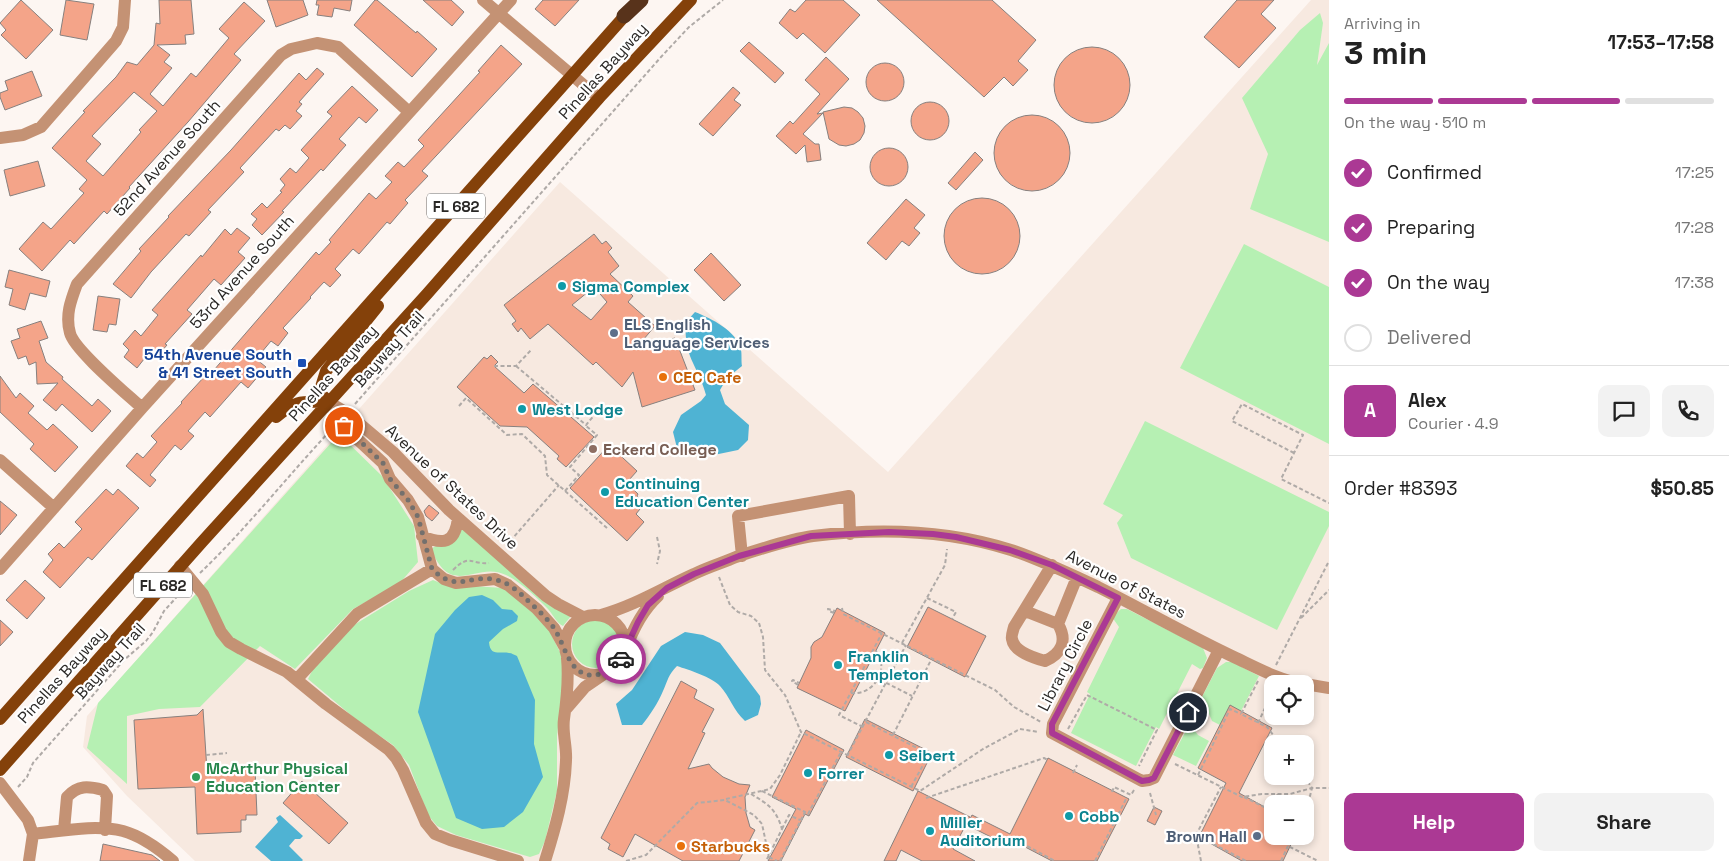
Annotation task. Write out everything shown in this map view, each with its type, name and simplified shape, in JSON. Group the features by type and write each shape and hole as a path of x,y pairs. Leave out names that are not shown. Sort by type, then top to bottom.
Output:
{"highway":[{"path":"624,16 639,0"}],"main road":[{"name":"Pinellas Bayway","path":"0,770 180,566 496,217 599,98 691,0"},
{"name":"Pinellas Bayway","path":"0,719 624,16"},
{"path":"328,402 321,394 326,371 382,301 404,264"},
{"path":"252,436 284,410 297,403 305,401 328,402"}],"street":[{"path":"0,138 23,136 41,127 116,41 123,27 125,0"},
{"path":"483,0 599,98"},
{"name":"53rd Avenue South","path":"0,569 142,408 511,0"},
{"name":"52nd Avenue South","path":"142,408 83,353 70,334 68,309 77,284 281,55 291,49 317,43 338,47 409,112"},
{"name":"Avenue of States Drive","path":"328,402 383,463 390,479 408,500 418,517 432,569"},
{"name":"Avenue of States Drive","path":"343,417 393,452 458,518 546,596 583,616"},
{"path":"0,460 54,508"},
{"path":"742,556 738,516 849,496 850,534"},
{"path":"422,536 438,542 445,542 452,537 457,529 458,518"},
{"name":"Avenue of States","path":"601,615 616,611 694,574 742,556 811,536 889,532 946,536 1010,550 1052,565 1271,675"},
{"path":"1025,611 1058,624 1062,631 1063,639 1061,648 1055,657 1045,661 1030,656 1016,647 1012,639 1014,627 1052,565"},
{"path":"180,566 203,594 221,632 229,642 287,672 326,704 389,750 403,770 426,823 435,834 518,861"},
{"path":"297,679 357,614 432,569 444,578 456,583 495,579 508,584 537,609 554,628 574,667 584,674 596,675 608,672"},
{"path":"1058,624 1077,577"},
{"name":"Avenue of States","path":"624,654 638,622 648,605 667,588"},
{"name":"Library Circle","path":"1118,598 1052,724 1052,733 1142,781 1154,778 1218,650"},
{"path":"545,861 555,831 567,759 564,741 564,719 569,681 566,635 572,624 583,616 601,615 615,622 622,632 625,643 624,654 617,665 585,687 566,709"},
{"name":"Avenue of States","path":"1314,686 1329,688"},
{"path":"0,783 28,820 33,834 29,861"},
{"path":"64,830 67,797 74,789 89,786 103,790 107,796 105,830"},
{"path":"33,834 92,829 123,832 142,840 173,861"}],"path":[{"name":"Bayway Trail","path":"10,796 27,777 33,763 124,660 150,637 164,611 269,500 654,64 689,27 723,0"},
{"path":"516,366 532,349"},
{"path":"494,366 516,366 597,435 570,467 579,474 565,491"},
{"path":"459,406 466,398 507,435 522,434 545,456 547,475 608,528"},
{"path":"1294,453 1232,421 1242,404 1303,435 1294,453 1281,479 1329,503"},
{"path":"586,425 602,406"},
{"path":"504,548 559,486"},
{"path":"657,537 660,551 658,564"},
{"path":"902,643 946,565 948,543"},
{"path":"450,572 460,562 471,560 481,564 490,562"},
{"path":"1274,669 1329,561"},
{"path":"718,572 730,605 738,612 751,616 759,622 763,637 766,670 785,695 801,732 920,792 983,749 1020,729 1052,733"},
{"path":"1299,620 1329,590"},
{"path":"927,598 956,612 952,619"},
{"path":"842,608 843,614 995,690 1014,707 1043,723"},
{"path":"863,727 838,715 851,694 882,633"},
{"path":"848,756 906,645"},
{"path":"851,694 860,694 866,691 878,679 881,668 877,652 874,649"},
{"path":"893,735 931,660"},
{"path":"863,671 912,696"},
{"path":"1241,714 1260,678"},
{"path":"1066,734 1088,695 1157,730 1137,770"},
{"path":"1198,775 1230,709 1267,727 1273,735"},
{"path":"1258,722 1264,710"},
{"path":"866,722 929,754 911,787"},
{"path":"626,861 646,855 697,803 725,800 770,788 780,776 801,732"},
{"path":"762,791 808,814 841,751"},
{"path":"206,755 227,753"},
{"path":"926,798 1044,758 1048,760"},
{"path":"1164,758 1264,807"},
{"path":"1073,772 1077,765"},
{"path":"1310,785 1312,788 1310,795"},
{"path":"1148,787 1156,815"},
{"path":"1201,861 1196,835 1221,787"},
{"path":"1242,796 1290,794 1312,788 1329,788"},
{"path":"750,794 769,804 779,818 782,829"},
{"path":"1095,861 1126,799"},
{"path":"725,800 754,815 762,824 769,857"},
{"path":"769,857 778,861 805,812"},
{"path":"766,861 789,815 800,821"},
{"path":"1196,835 1246,861"},
{"path":"1010,837 1055,861"},
{"path":"1281,861 1288,846 1318,861"}],"shaded area":[{"name":"Eckerd College","path":"1311,0 1329,0 1329,861 195,861 127,796 83,747 87,716 560,182 888,472"}],"green space":[{"path":"1320,13 1323,23 1317,65 1329,43 1329,242 1250,209 1268,154 1242,98 1300,30"},
{"path":"1244,244 1329,287 1329,444 1180,368"},
{"path":"1145,421 1329,512 1329,526 1277,630 1131,558 1117,523 1123,515 1103,504"},
{"path":"339,434 382,476 414,526 418,562 399,584 353,609 295,669 260,646 200,707 159,709 127,716 127,784 87,748 98,703"},
{"path":"462,528 571,616 563,626 533,595 506,575 485,572 456,576 447,572 439,564 431,549"},
{"path":"433,580 443,584 503,588 527,606 549,630 561,654 564,679 557,736 557,791 545,841 539,854 530,857 456,835 437,826 428,815 409,765 393,745 358,721 308,679 316,663 354,625 409,591"},
{"path":"1121,609 1127,609 1203,648 1207,658 1203,668 1200,669 1192,664 1159,729 1156,727 1136,766 1071,733 1090,694 1087,692 1119,627 1112,617"},
{"path":"591,620 601,620 610,624 616,630 619,635 619,653 610,664 601,668 591,668 582,664 576,658 572,649 572,639 576,630 582,624"},
{"path":"1226,662 1232,662 1259,676 1241,711 1220,725 1212,721 1202,697 1217,668"},
{"path":"1188,727 1209,741 1196,766 1173,755"}],"water":[{"path":"695,312 709,318 729,331 738,343 742,366 727,378 720,390 725,404 749,425 748,440 738,450 709,456 695,450 677,448 673,432 681,415 701,401 706,395 687,344 686,322"},
{"path":"482,595 493,600 502,609 512,610 518,616 517,621 503,629 489,642 493,652 510,653 517,656 535,700 534,744 543,777 523,812 504,827 482,829 456,818 418,712 435,634 455,610 469,597"},
{"path":"685,632 703,635 720,643 760,696 761,704 758,715 745,721 720,686 700,674 677,666 670,675 651,713 642,725 622,725 616,704 632,690 661,646"},
{"path":"280,815 303,836 300,839 295,839 289,846 302,861 271,861 255,847 278,822 276,818"}],"building":[{"path":"21,0 53,30 26,59 1,35 6,30 0,23"},
{"path":"66,0 94,4 87,40 60,35"},
{"path":"159,0 191,0 194,34 185,35 186,44 157,45 170,55 164,62 172,68 150,94 163,106 191,73 196,77 229,38 219,29 244,2 265,21 234,54 241,60 107,214 104,211 74,244 70,240 42,271 19,249 43,222 51,229 84,193 79,189 87,180 52,148 85,112 83,111 116,77 127,62 137,65 154,45 156,23 160,24","holes":["134,92 157,111 139,130 141,132 103,176 86,161 101,144 92,136"]},
{"path":"267,0 303,0 308,15 276,27"},
{"path":"317,0 352,0 350,11 334,8 332,17 317,15 319,5 316,5"},
{"path":"375,0 416,33 417,31 437,49 412,77 354,25"},
{"path":"423,0 451,0 464,12 452,26"},
{"path":"543,0 579,0 555,26 535,9"},
{"path":"806,0 843,0 860,15 825,53 803,33 797,39 779,23 790,9 795,12"},
{"path":"877,0 992,0 1036,40 1018,61 1028,70 1013,86 1004,77 984,97"},
{"path":"1237,0 1274,0 1261,14 1276,28 1239,68 1204,37"},
{"path":"749,42 784,73 775,83 740,51"},
{"path":"501,45 522,64 422,171 428,176 405,200 408,203 390,224 387,222 359,254 353,249 335,269 341,275 330,287 324,282 283,328 288,333 278,346 271,341 256,359 266,367 248,388 241,382 210,417 205,412 188,431 194,436 181,450 175,445 150,475 156,480 150,487 126,466 137,453 143,458 157,442 151,436 205,376 207,378 316,252 319,255 331,242 329,240 369,193 376,199 392,182 385,176 398,162 404,167 424,146 418,140 480,72 478,71"},
{"path":"1092,47 1106,50 1119,58 1127,71 1130,85 1127,99 1119,112 1106,120 1092,123 1078,120 1065,112 1057,99 1054,85 1057,71 1065,58 1078,50"},
{"path":"826,57 849,79 817,114 823,113 803,134 815,144 819,144 821,160 807,162 805,145 796,154 776,136 790,121 793,124 820,94 805,80"},
{"path":"885,63 899,68 904,82 899,96 885,101 871,96 866,82 871,68"},
{"path":"317,68 324,74 299,102 302,104 296,111 302,116 290,129 285,125 279,131 276,129 240,168 244,172 208,210 211,212 189,236 186,234 151,272 131,298 113,284 141,251 139,249 168,216 231,150 299,73 306,80"},
{"path":"32,71 42,96 5,110 0,93 8,90 5,81"},
{"path":"352,86 378,110 366,123 359,117 339,139 346,145 323,171 321,169 262,235 252,225 257,219 251,214 262,203 267,208 282,192 280,191 285,185 280,179 290,168 296,173 309,158 301,150 332,116 327,112"},
{"path":"733,87 740,93 734,100 741,105 713,136 699,124"},
{"path":"930,102 944,107 949,121 944,135 930,140 916,135 911,121 916,107"},
{"path":"844,107 852,108 858,112 863,118 865,126 860,140 846,146 839,145 829,139 823,112"},
{"path":"1032,115 1046,118 1059,126 1067,139 1070,153 1067,167 1059,180 1046,188 1032,191 1018,188 1005,180 997,167 994,153 997,139 1005,126 1018,118"},
{"path":"889,148 903,153 908,167 903,181 889,186 875,181 870,167 875,153"},
{"path":"975,152 983,160 956,190 948,183"},
{"path":"38,161 45,186 10,196 4,170"},
{"path":"982,198 996,201 1009,209 1017,222 1020,236 1017,250 1009,263 996,271 982,274 968,271 955,263 947,250 944,236 947,222 955,209 968,201"},
{"path":"906,199 925,215 914,228 920,233 909,246 902,241 886,260 867,243"},
{"path":"237,228 250,238 238,252 245,258 221,285 214,279 187,310 192,314 165,344 167,345 155,359 148,354 137,368 124,357 129,350 123,344 135,330 141,336 158,315 152,310 201,255 202,257 225,229 231,235"},
{"path":"594,234 602,244 606,241 612,248 608,252 619,266 610,274 633,296 628,302 655,326 637,347 675,338 695,390 642,407 633,372 622,387 596,362 593,365 548,324 530,339 521,328 518,332 512,324 516,321 504,305","holes":["594,287 607,302 591,320 572,305"]},
{"path":"711,253 741,285 724,301 694,270"},
{"path":"9,270 50,281 46,297 30,293 25,310 9,305 13,289 5,287"},
{"path":"98,296 120,299 116,325 109,324 107,332 93,330"},
{"path":"41,321 48,338 39,341 46,362 92,406 98,399 111,411 92,432 62,404 56,411 43,400 58,383 37,384 36,362 29,365 26,356 18,359 11,341 20,338 17,329"},
{"name":"West Lodge","path":"491,355 498,362 494,366 524,393 533,384 594,437 566,467 557,459 559,456 527,427 500,426 457,387 484,357 487,359"},
{"path":"0,376 16,398 20,393 34,406 28,413 47,430 53,424 78,447 55,472 30,449 34,444 0,412"},
{"name":"Continuing Education Center","path":"609,445 637,471 629,480 637,487 634,490 644,504 636,514 644,522 627,541 570,488"},
{"path":"106,489 113,495 118,489 139,508 92,560 88,557 60,588 43,572 53,560 48,554 59,543 64,548 82,529 75,522"},
{"path":"0,501 17,515 0,535"},
{"path":"429,505 439,513 432,521 426,516 424,511"},
{"path":"25,580 45,598 27,619 6,600"},
{"path":"928,607 986,636 965,677 907,647"},
{"name":"Franklin Templeton","path":"837,608 885,633 845,711 797,688 811,658 811,647 814,642 822,637"},
{"path":"0,620 13,632 0,646"},
{"path":"681,681 697,690 694,698 714,709 702,732 705,733 688,769 709,764 723,777 739,784 750,785 745,797 746,813 750,827 755,830 739,861 683,861 635,834 623,857 608,849 610,844 601,838"},
{"path":"1230,705 1272,728 1268,735 1264,735 1264,744 1239,793 1264,807 1264,845 1291,845 1283,861 1242,861 1199,837 1226,783 1198,768"},
{"name":"McArthur Physical Education Center","path":"203,709 207,771 255,769 257,815 246,815 246,820 241,820 241,832 197,834 195,787 138,789 134,720 197,715"},
{"name":"Seibert","path":"865,719 932,753 913,791 846,757"},
{"name":"Forrer","path":"806,730 844,750 809,816 805,814 781,861 768,861 796,809 772,797"},
{"name":"Cobb","path":"1048,758 1129,799 1097,861 1052,861 1008,838 1005,844 967,825 972,815 1010,834"},
{"path":"302,781 348,823 329,844 283,803"},
{"name":"Miller Auditorium","path":"918,791 970,817 953,849 975,861 922,861 901,850 896,861 884,861"},
{"path":"1154,807 1162,811 1155,825 1147,821"},
{"path":"103,844 152,855 160,861 100,861"}],"way so far":[{"path":"344,426 383,463 390,479 408,500 418,517 434,572 456,583 495,579 508,584 537,609 554,628 564,646 567,658 574,667 584,674 596,675 608,672 621,659"}],"place":[{"name":"Sigma Complex","path":"562,286"},
{"name":"ELS English Language Services","path":"614,333"},
{"name":"54th Avenue South & 41 Street South","path":"302,363"},
{"name":"CEC Cafe","path":"663,377"},
{"name":"West Lodge","path":"522,409"},
{"name":"Eckerd College","path":"593,449"},
{"name":"Continuing Education Center","path":"605,492"},
{"name":"Franklin Templeton","path":"838,665"},
{"name":"Seibert","path":"889,755"},
{"name":"Forrer","path":"808,773"},
{"name":"McArthur Physical Education Center","path":"196,777"},
{"name":"Cobb","path":"1069,816"},
{"name":"Miller Auditorium","path":"930,831"},
{"name":"Brown Hall","path":"1257,836"},
{"name":"Starbucks","path":"681,846"}],"route":[{"path":"621,659 630,637 648,605 667,588 694,574 739,556 811,536 889,532 933,534 956,537 1010,550 1052,565 1118,598 1052,724 1052,733 1084,752 1142,781 1149,780 1154,778 1188,712"}]}
